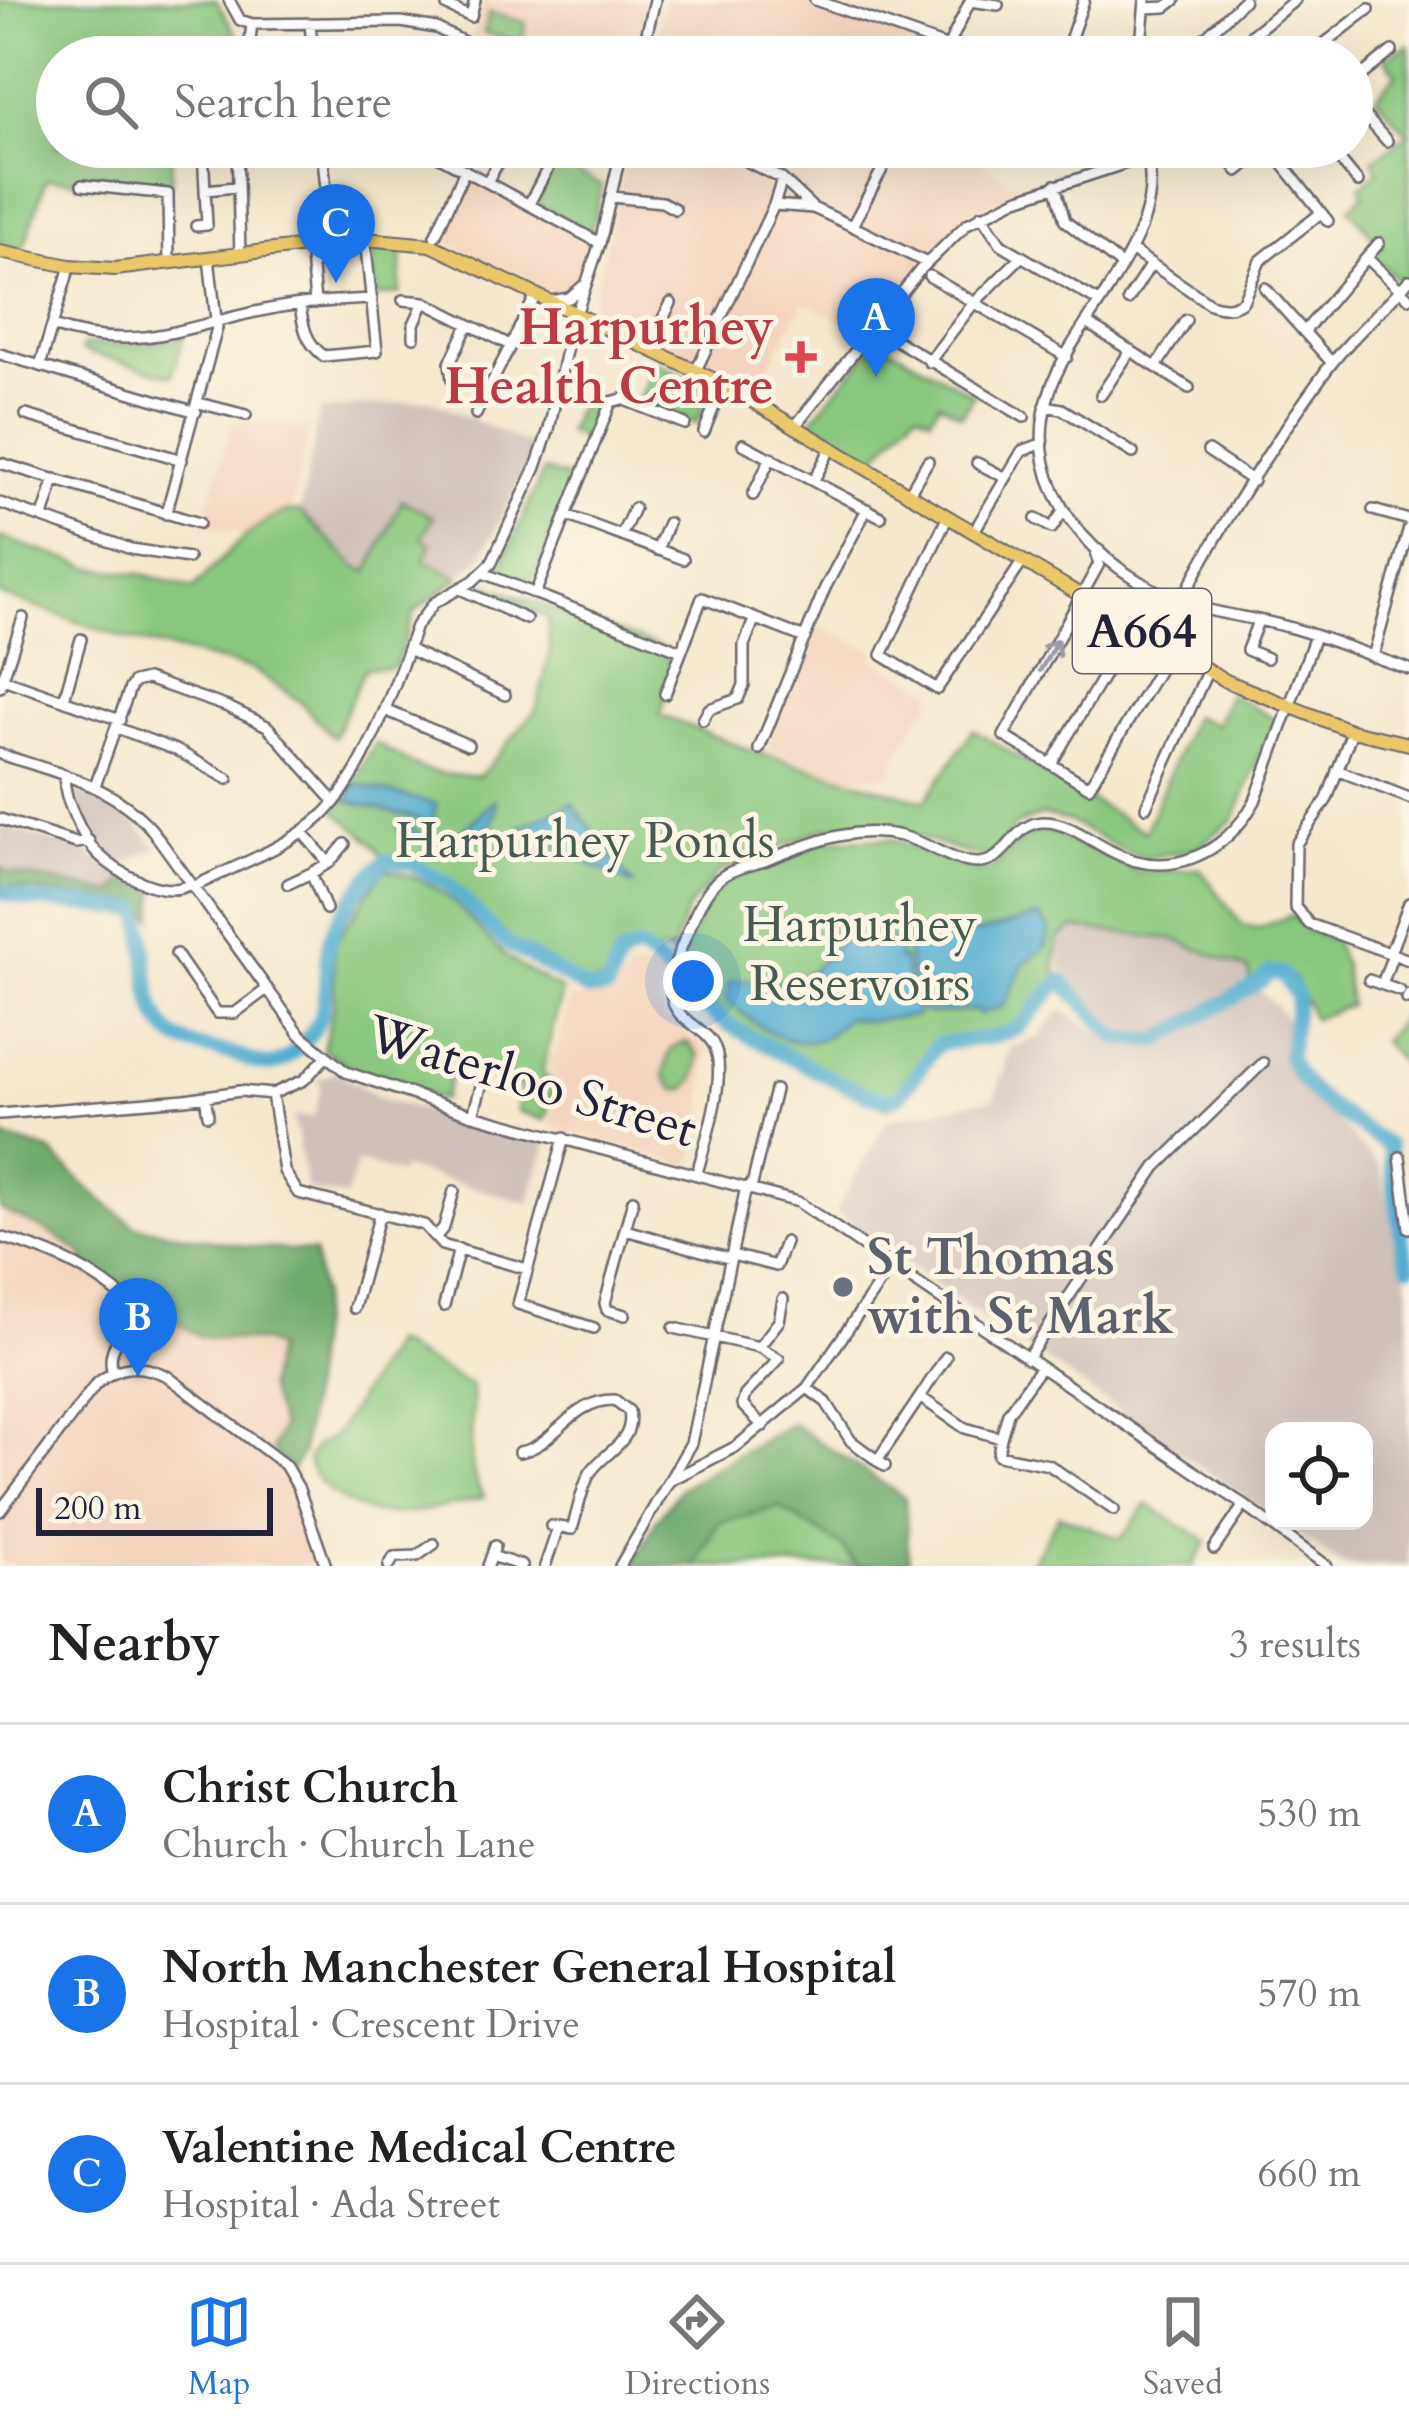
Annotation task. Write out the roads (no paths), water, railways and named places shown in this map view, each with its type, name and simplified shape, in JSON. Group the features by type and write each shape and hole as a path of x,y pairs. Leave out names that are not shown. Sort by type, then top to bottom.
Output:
{"main road":[{"name":"A664","path":"0,252 70,266 115,269 365,239 431,245 723,384 1208,672 1352,731 1409,744"}],"street":[{"path":"229,0 240,20 252,24 401,22 436,28 451,36"},
{"path":"447,6 471,17 475,0"},
{"path":"646,36 655,0"},
{"path":"815,0 920,36"},
{"path":"866,16 870,0"},
{"path":"1071,36 1084,0"},
{"path":"1143,36 1145,4 1166,8 1175,0"},
{"path":"1208,36 1244,0"},
{"path":"1250,36 1295,0"},
{"path":"954,36 970,1 998,5"},
{"path":"1334,36 1369,9"},
{"path":"310,22 311,36"},
{"path":"251,36 252,24"},
{"path":"1373,66 1392,51"},
{"path":"1373,125 1387,141"},
{"path":"204,168 202,225 220,223"},
{"path":"236,168 240,254"},
{"path":"324,168 326,189"},
{"path":"460,168 600,243"},
{"path":"488,182 496,168"},
{"path":"529,204 548,168"},
{"path":"65,776 65,790 89,842 105,858 156,888 174,891 302,832 334,801 385,710 426,611 483,572 498,553 544,448 618,168"},
{"path":"760,168 782,179 813,208 927,263"},
{"path":"852,226 883,168"},
{"path":"796,425 951,236 981,215 1101,168"},
{"path":"1148,168 1150,207 1045,406 1041,444 1062,513 1079,535 1142,582 1180,602 1315,637 1409,669"},
{"path":"1131,250 1210,304 1238,305 1260,261 1325,217 1286,168"},
{"path":"1346,168 1358,182"},
{"path":"435,236 464,170"},
{"path":"699,364 782,179"},
{"path":"82,184 169,194 169,263"},
{"path":"1055,185 1065,221 1122,266"},
{"path":"205,190 236,187"},
{"path":"612,197 662,202 675,209"},
{"path":"774,205 813,208"},
{"path":"981,215 1001,244 1100,302"},
{"path":"300,305 304,331 324,356 377,351 365,239"},
{"path":"1304,332 1379,243"},
{"path":"310,244 315,303"},
{"path":"929,362 973,304 1022,256"},
{"path":"166,514 218,321 209,258"},
{"path":"1367,258 1405,294"},
{"path":"1127,300 1151,264"},
{"path":"40,366 70,266"},
{"path":"929,276 1067,357"},
{"path":"476,414 537,298 569,298 590,279"},
{"path":"1099,550 1099,564 1004,736 1089,787 1166,645 1180,602 1253,481 1332,363 1405,294 1409,280"},
{"path":"1265,288 1332,363"},
{"path":"52,326 92,339 121,340 300,305 372,299"},
{"path":"403,300 424,302 510,345"},
{"path":"414,338 414,324 424,302"},
{"path":"649,346 671,303"},
{"path":"1156,367 1186,320"},
{"path":"1087,323 1190,388"},
{"path":"452,380 450,363 468,325"},
{"path":"876,328 1024,417"},
{"path":"1101,395 1131,350"},
{"path":"0,354 197,408 246,415"},
{"path":"704,432 723,384"},
{"path":"535,594 611,402 622,399 686,424"},
{"path":"1045,406 1062,409 1133,453"},
{"path":"26,415 182,460"},
{"path":"743,444 881,517"},
{"path":"974,533 1022,451 1041,444"},
{"path":"814,479 831,448"},
{"path":"1208,451 1253,481"},
{"path":"753,495 771,457"},
{"path":"908,495 928,461"},
{"path":"0,463 199,523"},
{"path":"977,463 1006,478"},
{"path":"43,516 55,479"},
{"path":"0,502 131,549 188,558"},
{"path":"621,536 634,508"},
{"path":"759,749 828,582 867,509"},
{"path":"1372,510 1409,524 1373,657"},
{"path":"1036,519 1052,528 1062,513"},
{"path":"566,515 683,560"},
{"path":"946,518 882,655 909,673 937,688 1023,561"},
{"path":"657,550 668,523"},
{"path":"483,572 681,651"},
{"path":"460,589 526,619"},
{"path":"665,694 702,598 805,638"},
{"path":"23,618 2,683 64,699 228,778"},
{"path":"703,720 709,709 739,699 744,686 744,645 754,620"},
{"path":"1258,621 1247,650 1267,658"},
{"path":"1051,764 1133,626"},
{"path":"697,1173 712,1116 717,1054 710,1040 674,1009 669,992 701,903 722,875 827,836 896,834 977,863 998,857 1020,831 1046,821 1134,861 1162,865 1189,861 1217,847 1242,824 1315,637"},
{"path":"64,699 81,639"},
{"path":"408,650 505,695"},
{"path":"1146,807 1208,672"},
{"path":"95,786 130,688 140,679 228,707 267,726 334,801"},
{"path":"385,710 468,745"},
{"path":"1352,731 1320,812 1296,844 1295,907 1310,924 1409,960"},
{"name":"Waterloo Street","path":"0,754 95,786 126,803 300,1034 368,1083 809,1208 1244,1504 1315,1562 1327,1566"},
{"path":"1337,770 1409,798"},
{"path":"0,819 76,843 89,842"},
{"path":"302,832 329,863"},
{"path":"287,884 329,863 346,844"},
{"path":"311,873 326,909"},
{"path":"1382,984 1409,903"},
{"path":"194,953 179,958 217,1012 235,1013 266,989"},
{"path":"1369,980 1405,995"},
{"path":"0,1114 240,1091 272,1094 304,1079 326,1057"},
{"path":"1027,1359 1156,1167 1263,1063"},
{"path":"473,1115 482,1083"},
{"path":"620,1566 691,1443 731,1257 776,1090"},
{"path":"272,1094 284,1171 290,1185 306,1197 339,1201 428,1226 442,1245 527,1269"},
{"path":"206,1096 208,1115"},
{"path":"564,1138 517,1308 594,1328"},
{"path":"1400,1157 1409,1228"},
{"path":"436,1238 454,1191"},
{"path":"626,1316 607,1310 605,1303 633,1200"},
{"path":"354,1308 380,1213"},
{"path":"625,1230 776,1266 785,1241"},
{"path":"0,1237 50,1252 106,1285 130,1307 130,1318 111,1348 112,1370"},
{"path":"444,1306 459,1250"},
{"path":"668,1482 737,1446 807,1388 891,1267"},
{"path":"759,1347 779,1321 783,1299"},
{"path":"674,1328 772,1354 778,1363 745,1395 742,1406 763,1426"},
{"path":"807,1388 826,1402 851,1441 881,1464 946,1357"},
{"path":"0,1511 96,1384 112,1370 147,1366 285,1465 298,1487 326,1566"},
{"path":"1040,1368 1008,1413 998,1455 1049,1465 1114,1510"},
{"path":"920,1397 965,1428 1001,1438"},
{"path":"519,1452 534,1449 576,1412 608,1399 621,1403 630,1415 628,1432 586,1483 572,1529 554,1527 545,1566"},
{"path":"534,1449 539,1462"},
{"path":"1214,1550 1244,1504"},
{"path":"389,1566 394,1556 417,1556 434,1544"},
{"path":"417,1556 428,1565"},
{"path":"492,1556 522,1566"}],"water":[{"path":"356,784 436,804 432,823 346,800"},
{"path":"495,800 491,823 461,842 424,842 398,829 400,823 428,837 449,838 467,828"},
{"path":"572,803 634,886 518,828"},
{"path":"1039,916 1050,929 1046,947 1023,964 1004,1006 979,1014 976,1010 931,1014 920,1010 909,943 982,932"},
{"path":"870,932 902,941 899,959 904,960 917,1016 847,1018 825,1037 799,1042 772,1033 727,1000 729,982 797,978 838,943"},
{"path":"657,954 701,1000 696,1009 651,963"}],"waterway":[{"path":"0,892 31,900 139,910 153,1003 170,1033 186,1043 262,1065 287,1057 316,1025 324,1001 332,934 370,876 386,861 410,863 447,883 506,943 588,990 607,989 620,956 639,949 666,969"},
{"path":"687,991 740,1031 832,1079 887,1101 900,1096 938,1044 1018,1029 1061,980 1117,1038 1157,1041 1270,972 1283,975 1297,996 1289,1056 1296,1071 1317,1096 1389,1146 1409,1266"}],"place":[{"name":"Valentine Medical Centre","path":"336,283"},
{"name":"Harpurhey Health Centre","path":"801,357"},
{"name":"Christ Church","path":"876,377"},
{"name":"St Thomas with St Mark","path":"843,1287"},
{"name":"North Manchester General Hospital","path":"138,1377"}],"park label":[{"name":"Harpurhey Ponds","path":"585,841"},
{"name":"Harpurhey Reservoirs","path":"860,954"}]}
